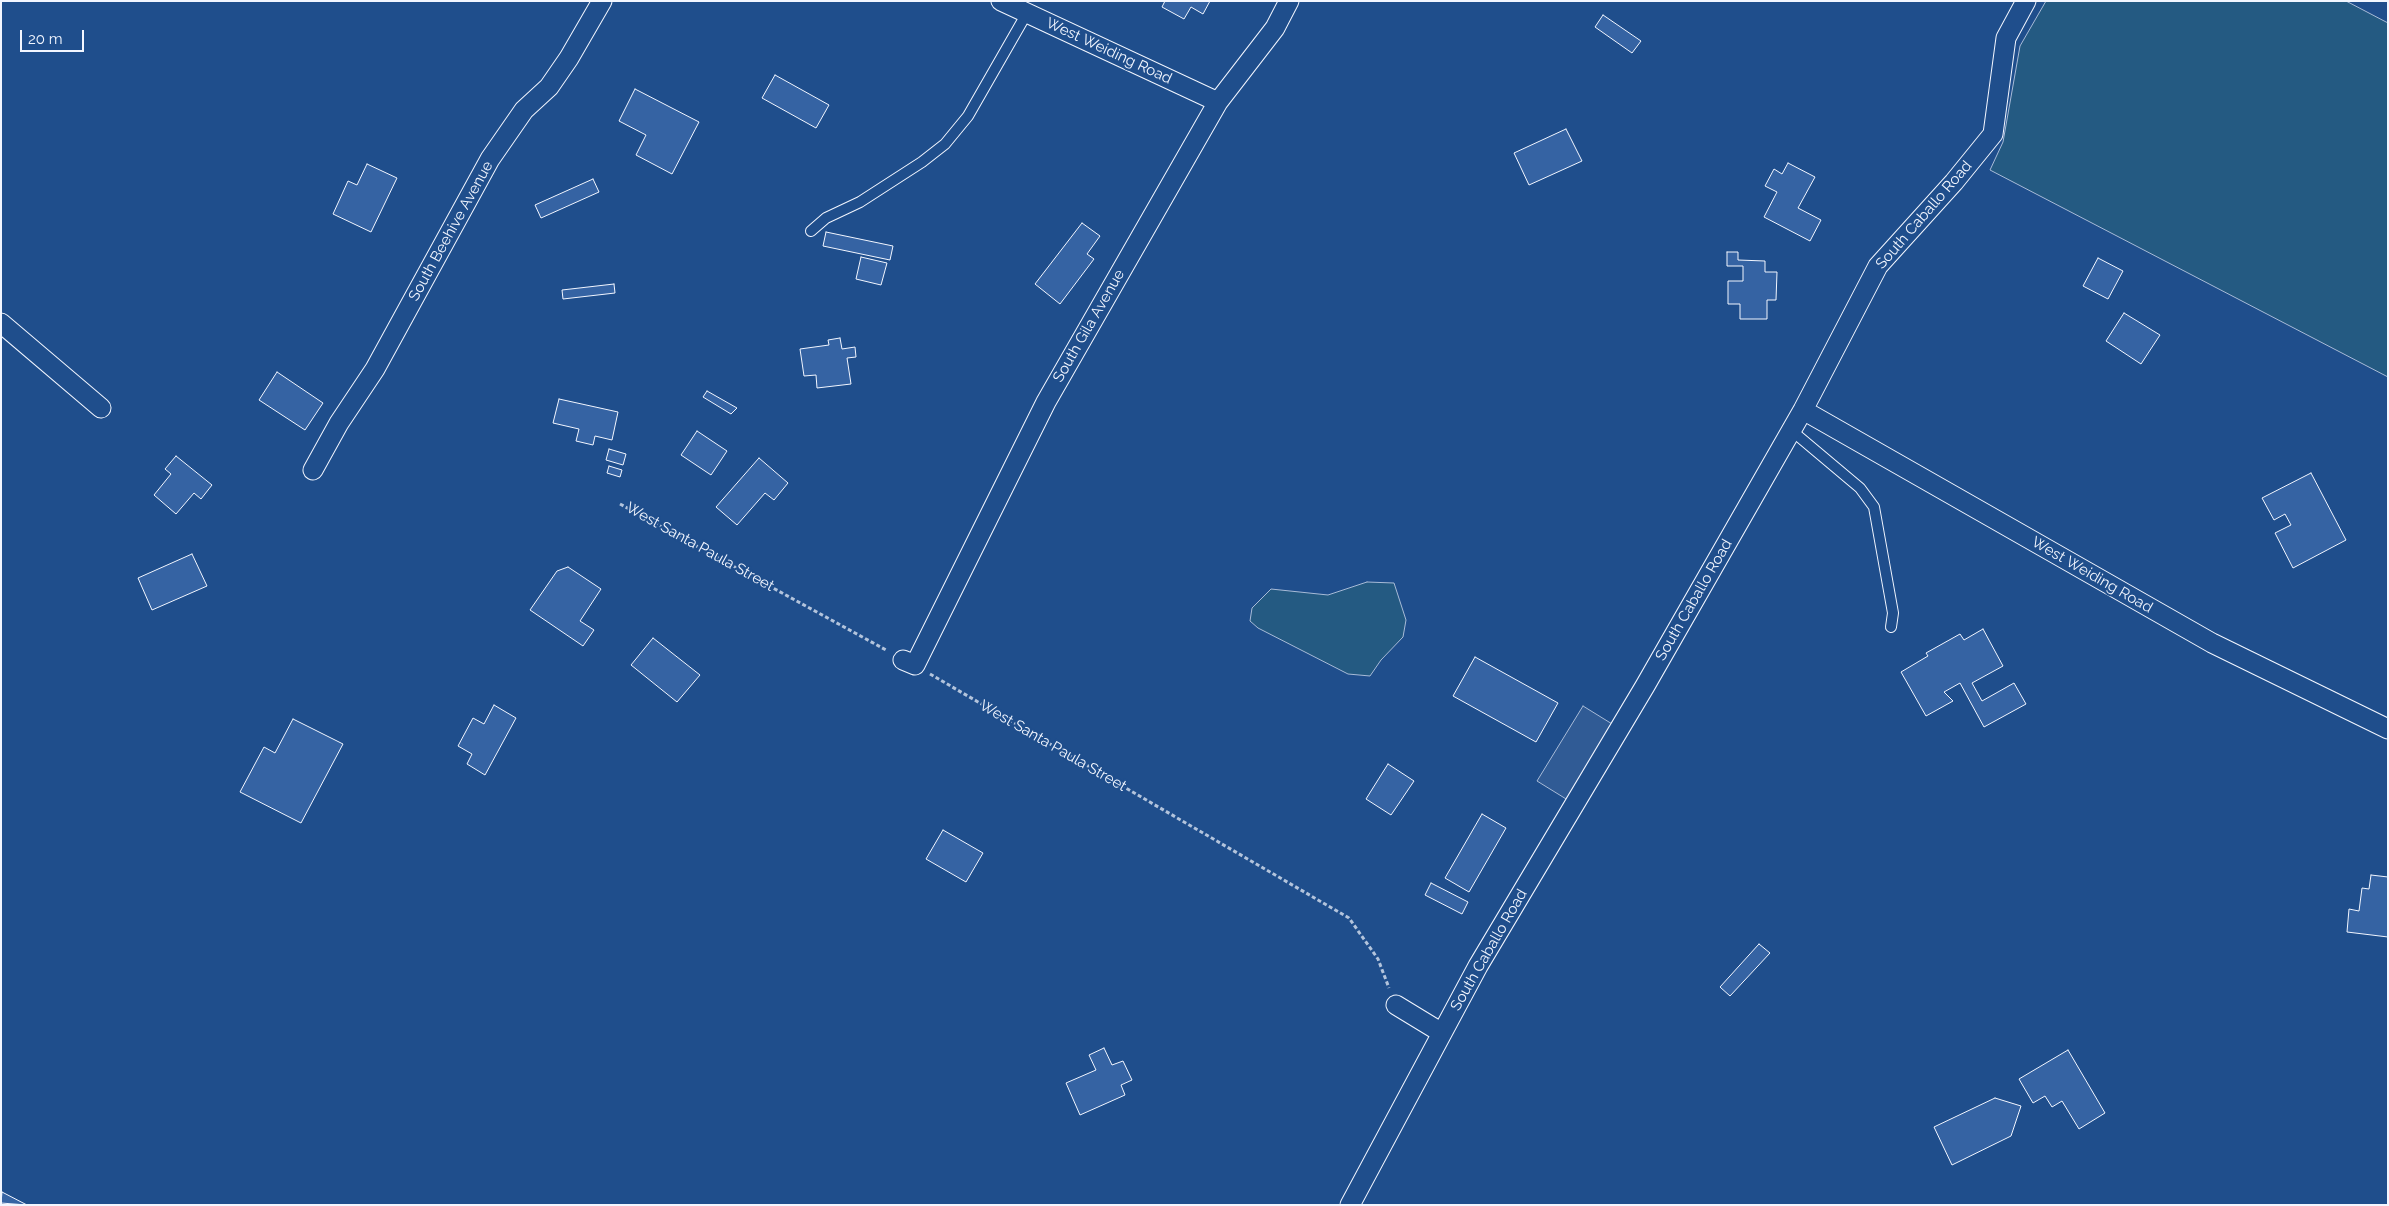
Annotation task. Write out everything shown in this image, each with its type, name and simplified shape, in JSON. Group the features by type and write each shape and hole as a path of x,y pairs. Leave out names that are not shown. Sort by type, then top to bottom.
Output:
{"street":[{"name":"South Beehive Avenue","path":"313,470 339,423 375,369 490,159 524,110 549,86 570,58 602,1"},
{"name":"West Weiding Road","path":"1001,1 1218,102"},
{"name":"South Gila Avenue","path":"909,662 1046,402 1218,102 1275,28 1289,1"},
{"name":"South Caballo Road","path":"1350,1205 1478,966 1645,686 1803,410 1878,266 1954,182 1993,134 2006,38 2026,1"},
{"path":"1,323 101,408"},
{"name":"West Weiding Road","path":"1803,410 2212,644 2388,729"},
{"path":"1396,1005 1442,1033"}],"lane":[{"path":"810,231 826,218 860,202 922,162 946,144 968,116 1027,13"},
{"path":"1791,430 1860,488 1874,507 1892,613 1891,627"}],"path":[{"name":"West Santa Paula Street","path":"620,504 909,662 1349,918 1378,959 1396,1005"}],"shaded area":[{"path":"2046,1 2346,1 2388,23 2388,377 1990,170 2003,142 2020,46"},
{"path":"1367,582 1394,583 1406,620 1403,637 1381,660 1370,676 1348,674 1258,628 1250,621 1252,608 1271,589 1328,595"},
{"path":"1583,706 1617,727 1571,802 1537,781"}],"building":[{"path":"1165,1 1210,1 1203,14 1191,7 1184,19 1162,7"},
{"path":"1603,15 1641,41 1632,53 1595,27"},
{"path":"775,75 829,105 816,128 762,98"},
{"path":"635,89 699,122 672,174 636,155 646,135 619,121"},
{"path":"1566,129 1582,161 1529,185 1514,153"},
{"path":"1788,163 1815,177 1798,208 1821,220 1810,241 1764,217 1777,192 1765,186 1774,169 1782,174"},
{"path":"367,164 397,178 371,232 333,214 348,181 357,185"},
{"path":"593,179 599,192 541,218 535,205"},
{"path":"1082,223 1100,236 1087,254 1094,259 1060,304 1035,284"},
{"path":"826,232 893,246 890,260 823,246"},
{"path":"1727,252 1738,252 1738,260 1765,261 1765,272 1777,272 1776,300 1767,300 1767,319 1740,319 1740,304 1728,304 1728,281 1743,281 1743,266 1727,266"},
{"path":"861,257 887,263 881,285 856,279"},
{"path":"2098,258 2123,271 2108,299 2083,286"},
{"path":"614,284 615,293 563,299 562,290"},
{"path":"2124,313 2160,335 2141,364 2106,341"},
{"path":"840,338 842,349 855,347 856,357 847,358 851,384 817,388 816,375 804,376 800,349 829,345 828,340"},
{"path":"277,372 323,403 305,430 259,400"},
{"path":"707,391 737,408 731,414 703,397"},
{"path":"559,399 618,412 612,440 595,436 593,445 576,441 579,429 553,423"},
{"path":"697,431 727,451 711,475 681,455"},
{"path":"609,449 626,454 623,465 606,460"},
{"path":"176,456 212,485 201,499 194,493 176,514 154,495 171,474 165,469"},
{"path":"759,458 788,483 774,500 765,493 737,525 716,507"},
{"path":"609,466 622,470 620,477 607,473"},
{"path":"2311,473 2346,540 2293,568 2275,533 2291,525 2285,514 2274,520 2262,498"},
{"path":"192,554 207,586 152,610 138,578"},
{"path":"568,567 601,589 580,621 594,630 583,646 530,610 557,571"},
{"path":"1983,629 2003,666 1972,683 1982,701 2014,683 2026,704 1984,727 1960,683 1944,692 1953,701 1926,716 1901,672 1928,656 1926,653 1960,634 1964,640"},
{"path":"653,638 700,675 677,702 631,665"},
{"path":"1475,657 1558,703 1536,742 1453,696"},
{"path":"494,705 516,718 485,775 467,764 472,754 458,746 473,718 484,724"},
{"path":"293,719 343,744 301,823 240,792 264,747 275,753"},
{"path":"1388,764 1414,781 1391,815 1366,799"},
{"path":"1482,814 1506,828 1469,892 1445,878"},
{"path":"943,830 983,853 966,882 926,859"},
{"path":"2371,875 2388,877 2388,937 2347,932 2349,909 2359,911 2362,888 2369,889"},
{"path":"1431,883 1468,902 1462,914 1425,895"},
{"path":"1759,944 1770,953 1730,996 1720,987"},
{"path":"1104,1048 1112,1065 1123,1061 1132,1080 1121,1085 1125,1095 1080,1115 1066,1083 1096,1070 1089,1055"},
{"path":"2068,1050 2105,1113 2079,1129 2062,1101 2052,1107 2045,1096 2033,1103 2019,1079"},
{"path":"1995,1098 2021,1106 2011,1136 1952,1165 1934,1127"},
{"path":"2,1192 27,1205 1,1203"}]}
